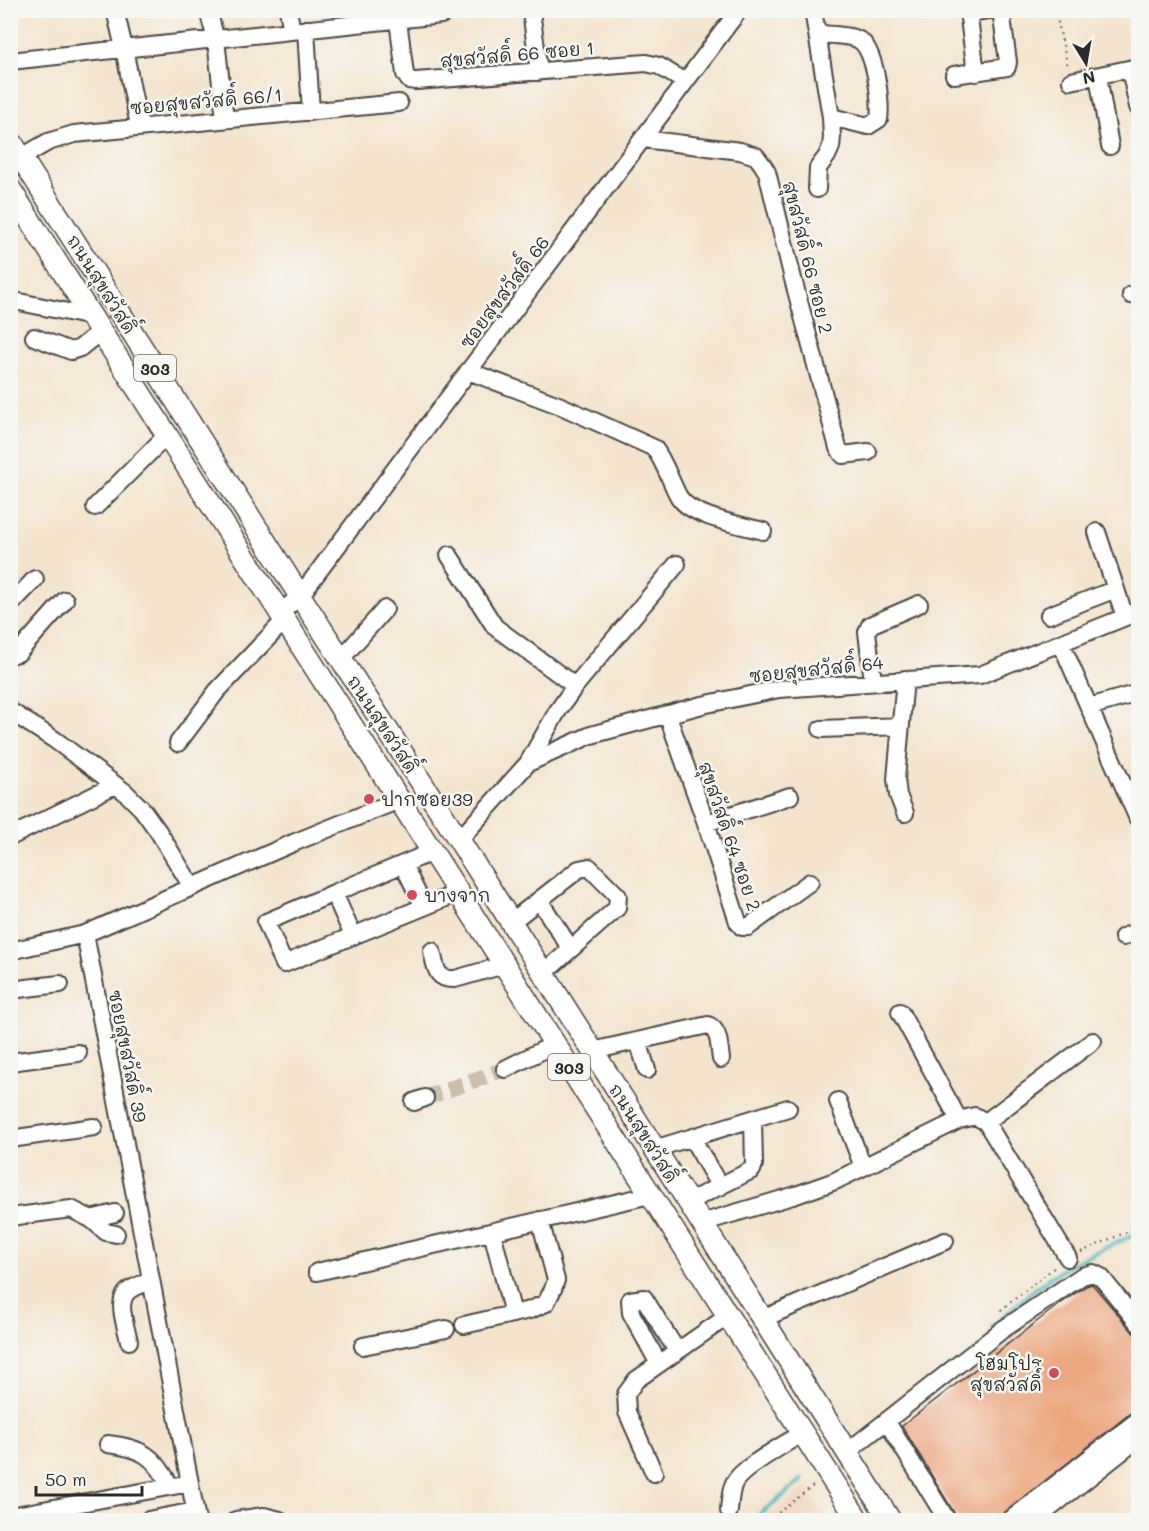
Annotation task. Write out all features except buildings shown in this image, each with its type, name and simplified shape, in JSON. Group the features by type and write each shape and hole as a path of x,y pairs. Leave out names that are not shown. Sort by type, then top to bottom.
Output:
{"main road":[{"name":"ถนนสุขสวัสดิ์","path":"16,148 340,659 459,840 890,1521"},
{"name":"ถนนสุขสวัสดิ์","path":"10,189 858,1521"}],"street":[{"path":"115,10 139,126"},
{"path":"208,10 216,40 225,119"},
{"path":"288,10 299,30 311,112"},
{"path":"10,61 398,20 441,15 450,10"},
{"path":"531,10 538,72"},
{"path":"722,10 726,27"},
{"name":"ซอยสุขสวัสดิ์ 66","path":"178,743 217,692 300,596 739,10"},
{"path":"813,10 831,117 831,147 818,168 817,189"},
{"path":"976,73 969,12 988,10"},
{"path":"954,75 1006,67 1008,62 1001,10"},
{"name":"สุขสวัสดิ์ 66 ซอย 1","path":"398,20 405,74 409,80 646,63 658,66 685,82"},
{"path":"818,34 858,38 865,45 872,58 881,109 879,119 868,126 831,117"},
{"path":"1071,81 1134,68 1138,107"},
{"path":"1098,76 1110,146"},
{"name":"ซอยสุขสวัสดิ์ 66/1","path":"16,148 62,137 139,126 399,103"},
{"name":"สุขสวัสดิ์ 66 ซอย 2","path":"643,138 740,151 756,156 767,172 838,448 843,455 868,452"},
{"path":"10,300 96,324 80,348 71,351 34,337"},
{"path":"468,371 561,406 654,448 661,457 685,505 698,512 763,531"},
{"path":"95,507 167,435"},
{"path":"1097,532 1116,589 1132,614"},
{"path":"449,555 495,627 575,686"},
{"path":"528,763 557,712 575,686 677,564"},
{"path":"10,605 35,579"},
{"path":"1049,615 1116,589"},
{"path":"10,655 18,652 65,600"},
{"path":"873,681 867,632 870,625 919,604"},
{"path":"340,659 385,609"},
{"name":"ซอยสุขสวัสดิ์ 64","path":"459,840 528,763 591,735 702,705 779,689 980,675 1132,614"},
{"path":"1061,643 1138,819"},
{"path":"905,679 896,779 898,795 905,813"},
{"path":"1089,707 1138,693"},
{"path":"10,711 55,740 115,785 142,809 192,887"},
{"name":"สุขสวัสดิ์ 64 ซอย 2","path":"667,714 738,922 742,927 748,927 810,882"},
{"path":"821,729 901,726"},
{"path":"10,837 115,785"},
{"path":"706,823 790,796"},
{"path":"10,951 85,934 399,800"},
{"path":"432,852 266,922 284,964 458,893"},
{"path":"403,864 423,907"},
{"path":"511,922 579,869 585,867 590,867 618,896 617,908 543,974"},
{"path":"334,893 353,936"},
{"path":"539,900 571,949"},
{"name":"ซอยสุขสวัสดิ์ 39","path":"85,934 128,1232 152,1281 196,1516"},
{"path":"432,951 438,974 442,978 455,979 504,964"},
{"path":"10,990 60,984"},
{"path":"900,1012 959,1120"},
{"path":"592,1051 708,1025 717,1032 722,1059"},
{"path":"639,1041 647,1070"},
{"path":"986,1122 1093,1041"},
{"path":"505,1069 555,1044"},
{"path":"10,1062 78,1053"},
{"path":"838,1101 863,1167"},
{"path":"654,1149 788,1108"},
{"path":"701,1223 835,1181 959,1120 975,1116 986,1122 1068,1258"},
{"path":"688,1202 752,1170 754,1164 753,1119"},
{"path":"10,1139 94,1127"},
{"path":"692,1138 720,1187"},
{"path":"317,1272 650,1195"},
{"path":"10,1217 71,1209 91,1219 106,1232 128,1232"},
{"path":"91,1219 125,1211"},
{"path":"464,1325 530,1310 546,1303 556,1280 540,1220"},
{"path":"492,1232 513,1314"},
{"path":"762,1319 945,1241"},
{"path":"847,1452 1002,1330 1082,1276 1093,1273 1101,1277 1138,1323"},
{"path":"129,1341 122,1309 123,1298 133,1288 152,1281"},
{"path":"659,1364 631,1313 630,1300 644,1298 677,1351"},
{"path":"654,1473 627,1412 626,1394 636,1380 728,1316"},
{"path":"641,1332 658,1322"},
{"path":"363,1346 446,1329"},
{"path":"1010,1521 1138,1420"},
{"path":"887,1422 947,1521"},
{"path":"729,1511 735,1481 748,1468 802,1433"},
{"path":"1035,1521 1138,1440"},
{"path":"108,1444 139,1450 161,1468 170,1486"},
{"path":"10,1516 190,1483"},
{"path":"148,1521 196,1516"},
{"path":"236,1521 264,1516 280,1521"}],"path":[{"path":"1055,10 1071,81"},
{"path":"769,1521 828,1474"}],"shaded area":[{"path":"806,1487 826,1520 764,1520"}],"waterway":[{"path":"991,1328 1050,1278 1088,1256 1138,1233"},
{"path":"753,1520 802,1480"}],"tunnel":[{"path":"425,1098 505,1069"}],"place":[{"name":"ปากซอย39","path":"369,799"},
{"name":"บางจาก","path":"412,895"},
{"name":"โฮมโปร สุขสวัสดิ์","path":"1054,1373"}]}
